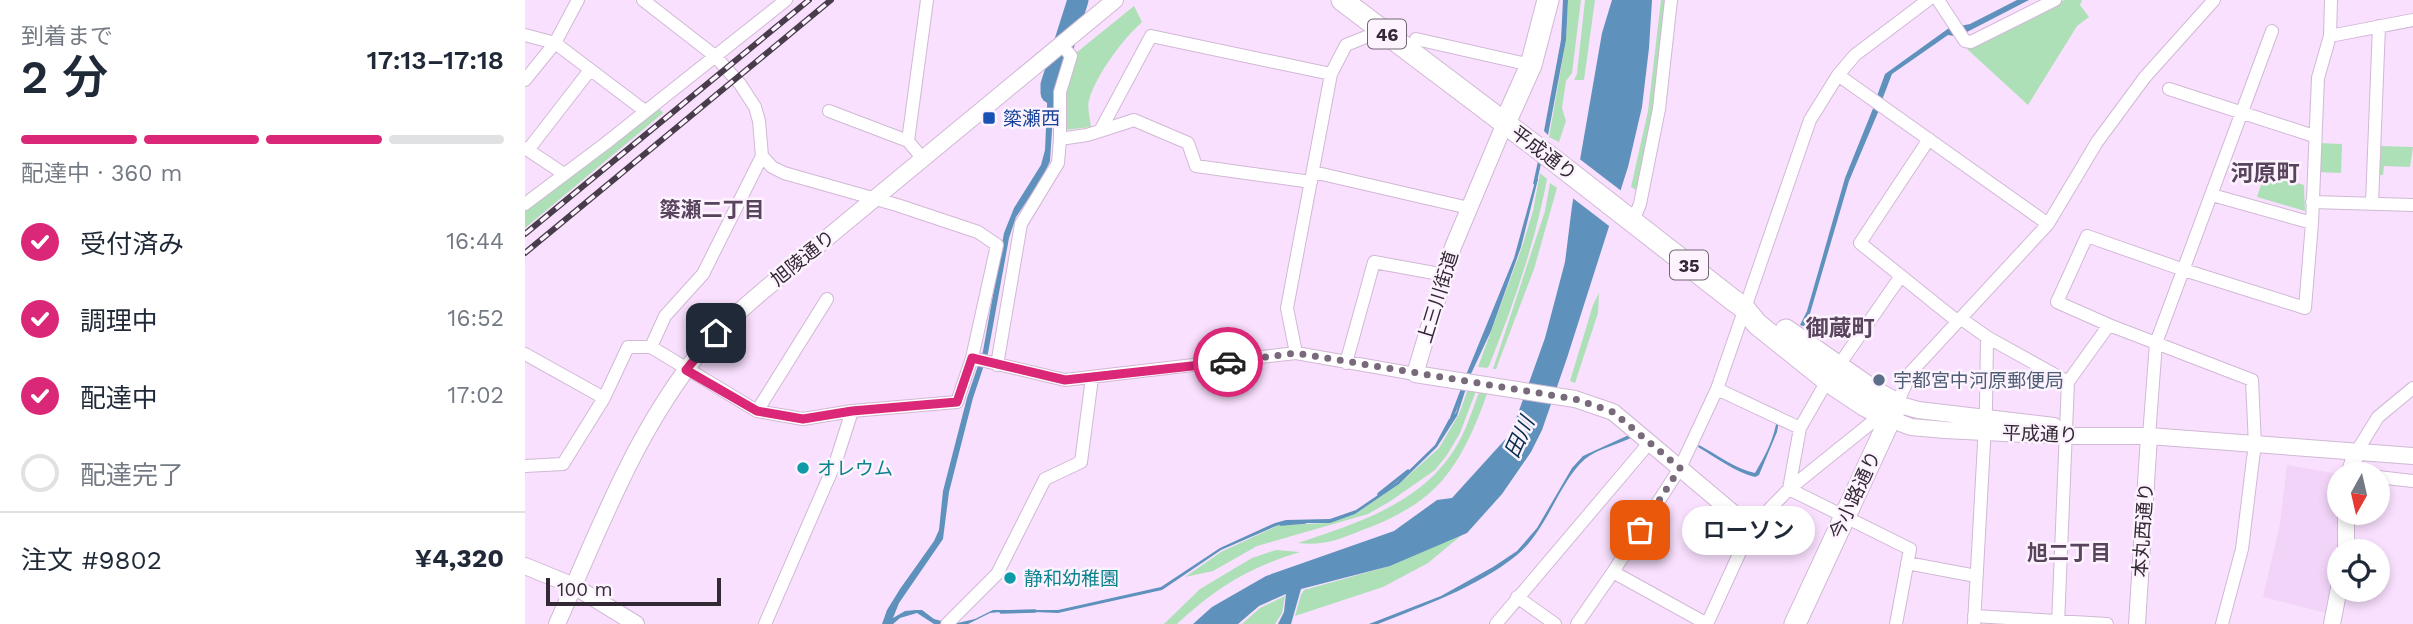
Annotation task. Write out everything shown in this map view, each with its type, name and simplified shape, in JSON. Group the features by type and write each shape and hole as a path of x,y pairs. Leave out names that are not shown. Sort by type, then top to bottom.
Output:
{"main road":[{"name":"平成通り","path":"1342,0 1633,221 1744,308 1757,324 1833,374 1864,405 1894,411"},
{"name":"上三川街道","path":"1505,123 1531,65 1548,0"},
{"name":"今小路通り","path":"1795,624 1894,411"}],"street":[{"path":"525,80 555,43 578,0"},
{"path":"643,0 715,56 740,84 755,107 762,156 703,274 665,316 651,347"},
{"path":"525,204 786,0"},
{"path":"908,141 927,0"},
{"path":"1633,221 1640,204 1659,109 1671,0"},
{"path":"1938,0 1965,41 1971,42 2055,0"},
{"path":"1613,572 1707,624 1751,528 1789,489 1871,423 1894,411 1911,372 2048,224 2097,142 2145,77 2214,0"},
{"path":"2222,624 2242,549 2255,445 2252,380 2057,302 2087,236 2305,308 2312,223 2318,78 2330,36 2331,0"},
{"path":"1577,624 1680,468 1717,389 1811,120 1838,75 1855,55 1921,2"},
{"name":"旭陵通り","path":"557,624 649,426 686,370 734,316 1061,44 1105,3"},
{"path":"2330,36 2413,20"},
{"path":"2372,203 2379,26"},
{"path":"2149,436 2156,343 2272,31"},
{"path":"525,35 555,43 645,111"},
{"path":"1100,131 1151,36 1331,74"},
{"path":"1296,353 1287,308 1331,74 1346,45 1366,37"},
{"path":"1416,39 1531,65"},
{"path":"997,365 1021,224 1058,163 1061,138 1060,92 1071,56 1061,44"},
{"path":"564,174 527,149 590,70"},
{"path":"1838,75 2048,224"},
{"path":"2169,89 2314,136"},
{"path":"829,111 908,141 923,159"},
{"path":"1061,138 1087,135 1134,120 1188,143 1196,166 1312,177 1469,208"},
{"name":"上三川街道","path":"1415,374 1453,247 1505,123"},
{"path":"1929,139 1860,243 1958,319 2068,382"},
{"path":"525,466 563,464 604,398 628,347 651,347 757,411 803,419 852,411 957,402 972,358 997,244 978,232 891,202 875,200 860,193 785,173 772,167 762,156"},
{"path":"2212,195 2312,223"},
{"path":"2312,202 2413,205"},
{"path":"1346,363 1374,262 1445,275"},
{"path":"1789,489 1800,428 1833,374 1901,276"},
{"path":"757,411 827,299"},
{"path":"2058,623 2068,382 2109,325"},
{"path":"1986,337 1974,620 2107,624"},
{"path":"972,358 1065,380 1092,379 1296,353 1570,398 1613,412 1751,528"},
{"path":"525,354 604,398"},
{"path":"947,624 997,574 1045,480 1081,462 1092,379"},
{"path":"2353,462 2378,416 2413,388"},
{"path":"1717,389 1800,428"},
{"path":"765,624 836,461 852,411"},
{"name":"平成通り","path":"1894,411 1911,426 1984,425 2413,456"},
{"name":"本丸西通り","path":"2137,624 2149,436"},
{"path":"1496,624 1650,442"},
{"path":"2391,478 2413,481"},
{"path":"1789,489 1910,549 1896,624"},
{"path":"1907,563 1976,576"},
{"path":"525,566 574,586 636,624"},
{"path":"1517,597 1555,624"},
{"path":"2332,624 2336,602"}],"shaded area":[{"path":"2287,465 2327,472 2327,525 2339,525 2338,539 2327,539 2329,602 2326,613 2263,597 2280,524"}],"green space":[{"path":"1568,0 1581,0 1572,73 1566,81 1562,108 1566,121 1559,142 1549,137 1566,40"},
{"path":"1585,0 1595,0 1584,80 1574,80 1577,74"},
{"path":"1661,0 1667,0 1658,86 1636,190 1631,187 1648,111"},
{"path":"2064,0 2082,0 2080,5 2089,17 2077,26 2028,105 1967,49"},
{"path":"1134,6 1142,22 1119,48 1093,90 1088,103 1091,127 1065,130 1064,93 1076,53"},
{"path":"659,108 663,113 525,228 525,209"},
{"path":"2318,143 2342,144 2341,173 2317,172"},
{"path":"2380,146 2413,147 2410,167 2384,166 2383,175 2378,175"},
{"path":"1540,173 1547,179 1523,274 1489,366 1478,367 1522,247 1533,211"},
{"path":"2265,173 2304,185 2305,211 2257,197"},
{"path":"1550,183 1557,188 1534,269 1496,369 1493,369 1545,211"},
{"path":"1599,293 1598,313 1575,383 1570,381"},
{"path":"1468,389 1476,391 1460,433 1447,455 1435,470 1389,502 1368,514 1257,546 1213,571 1185,577 1221,552 1279,525 1329,523 1355,514 1399,484 1439,448 1459,414"},
{"path":"1480,390 1488,391 1467,443 1452,468 1426,496 1390,519 1344,537 1322,543 1298,543 1385,510 1423,485 1440,469 1454,450"},
{"path":"1463,534 1428,563 1383,587 1295,616 1304,590 1390,566"},
{"path":"1276,550 1300,552 1249,572 1206,599 1177,624 1164,624 1200,589 1252,558"},
{"path":"1285,596 1282,613 1275,624 1242,624 1260,608"}],"water":[{"path":"1563,0 1568,0 1566,40 1548,135 1544,131 1561,40"},
{"name":"田川","path":"1612,0 1652,0 1642,107 1628,167 1567,358 1542,430 1531,452 1502,494 1467,533 1390,566 1301,589 1291,624 1278,624 1284,612 1286,594 1259,606 1238,624 1193,624 1212,607 1266,576 1394,531 1437,500 1452,498 1511,433 1545,338 1565,262 1602,33"},
{"path":"2017,0 2029,0 1965,33 1960,26 1970,24"},
{"path":"1949,28 1954,36 1948,35 1892,74 1882,100 1877,96 1885,74"},
{"path":"1062,62 1055,85 1050,161 1043,177 1016,217 1009,238 988,353 973,398 949,492 943,539 899,603 893,618 905,611 922,610 934,619 953,624 934,624 917,613 900,618 893,624 882,624 887,610 939,530 943,491 967,398 983,351 1004,233 1014,208 1041,165 1045,150 1048,84 1052,70"},
{"path":"1874,106 1879,110 1849,181 1806,327 1800,325 1807,311 1845,178"},
{"path":"1536,178 1538,179 1521,247 1457,416 1437,447 1399,484 1355,514 1330,523 1286,523 1221,550 1162,590 1058,613 990,613 968,624 953,624 975,619 993,610 1058,610 1161,587 1220,548 1275,523 1286,520 1330,519 1356,510 1397,482 1435,445 1449,419 1456,413 1466,375 1514,258"},
{"path":"1777,419 1777,432 1759,475 1755,477 1733,468 1698,447 1699,445 1734,465 1755,473 1769,447"},
{"path":"1631,434 1633,437 1585,459 1567,480 1528,544 1501,567 1450,595 1378,624 1369,624 1441,596 1517,551 1537,528 1572,468 1583,456"}],"pier":[{"path":"1577,157 1624,193 1613,229 1570,196"}],"waterway":[{"path":"1051,93 1051,85 1078,0"},
{"path":"1535,183 1540,160"},
{"path":"1452,417 1463,388"},
{"path":"1379,494 1408,471"},
{"path":"1281,524 1305,522"},
{"path":"1001,612 1035,611"}],"railway":[{"path":"525,234 809,0"},
{"path":"525,253 831,0"}],"way so far":[{"path":"1228,362 1296,353 1575,399 1613,412 1680,468 1640,530"}],"place":[{"name":"簗瀬西","path":"989,118"},
{"name":"宇都宮中河原郵便局","path":"1879,380"},
{"name":"オレウム","path":"803,468"},
{"name":"ローソン","path":"1640,530"},
{"name":"静和幼稚園","path":"1010,578"}],"district":[{"name":"河原町","path":"2265,173"},
{"name":"簗瀬二丁目","path":"712,209"},
{"name":"御蔵町","path":"1840,328"},
{"name":"旭二丁目","path":"2069,552"}],"route":[{"path":"716,333 686,370 757,411 803,419 852,411 957,402 972,358 1065,380 1228,362"}]}
